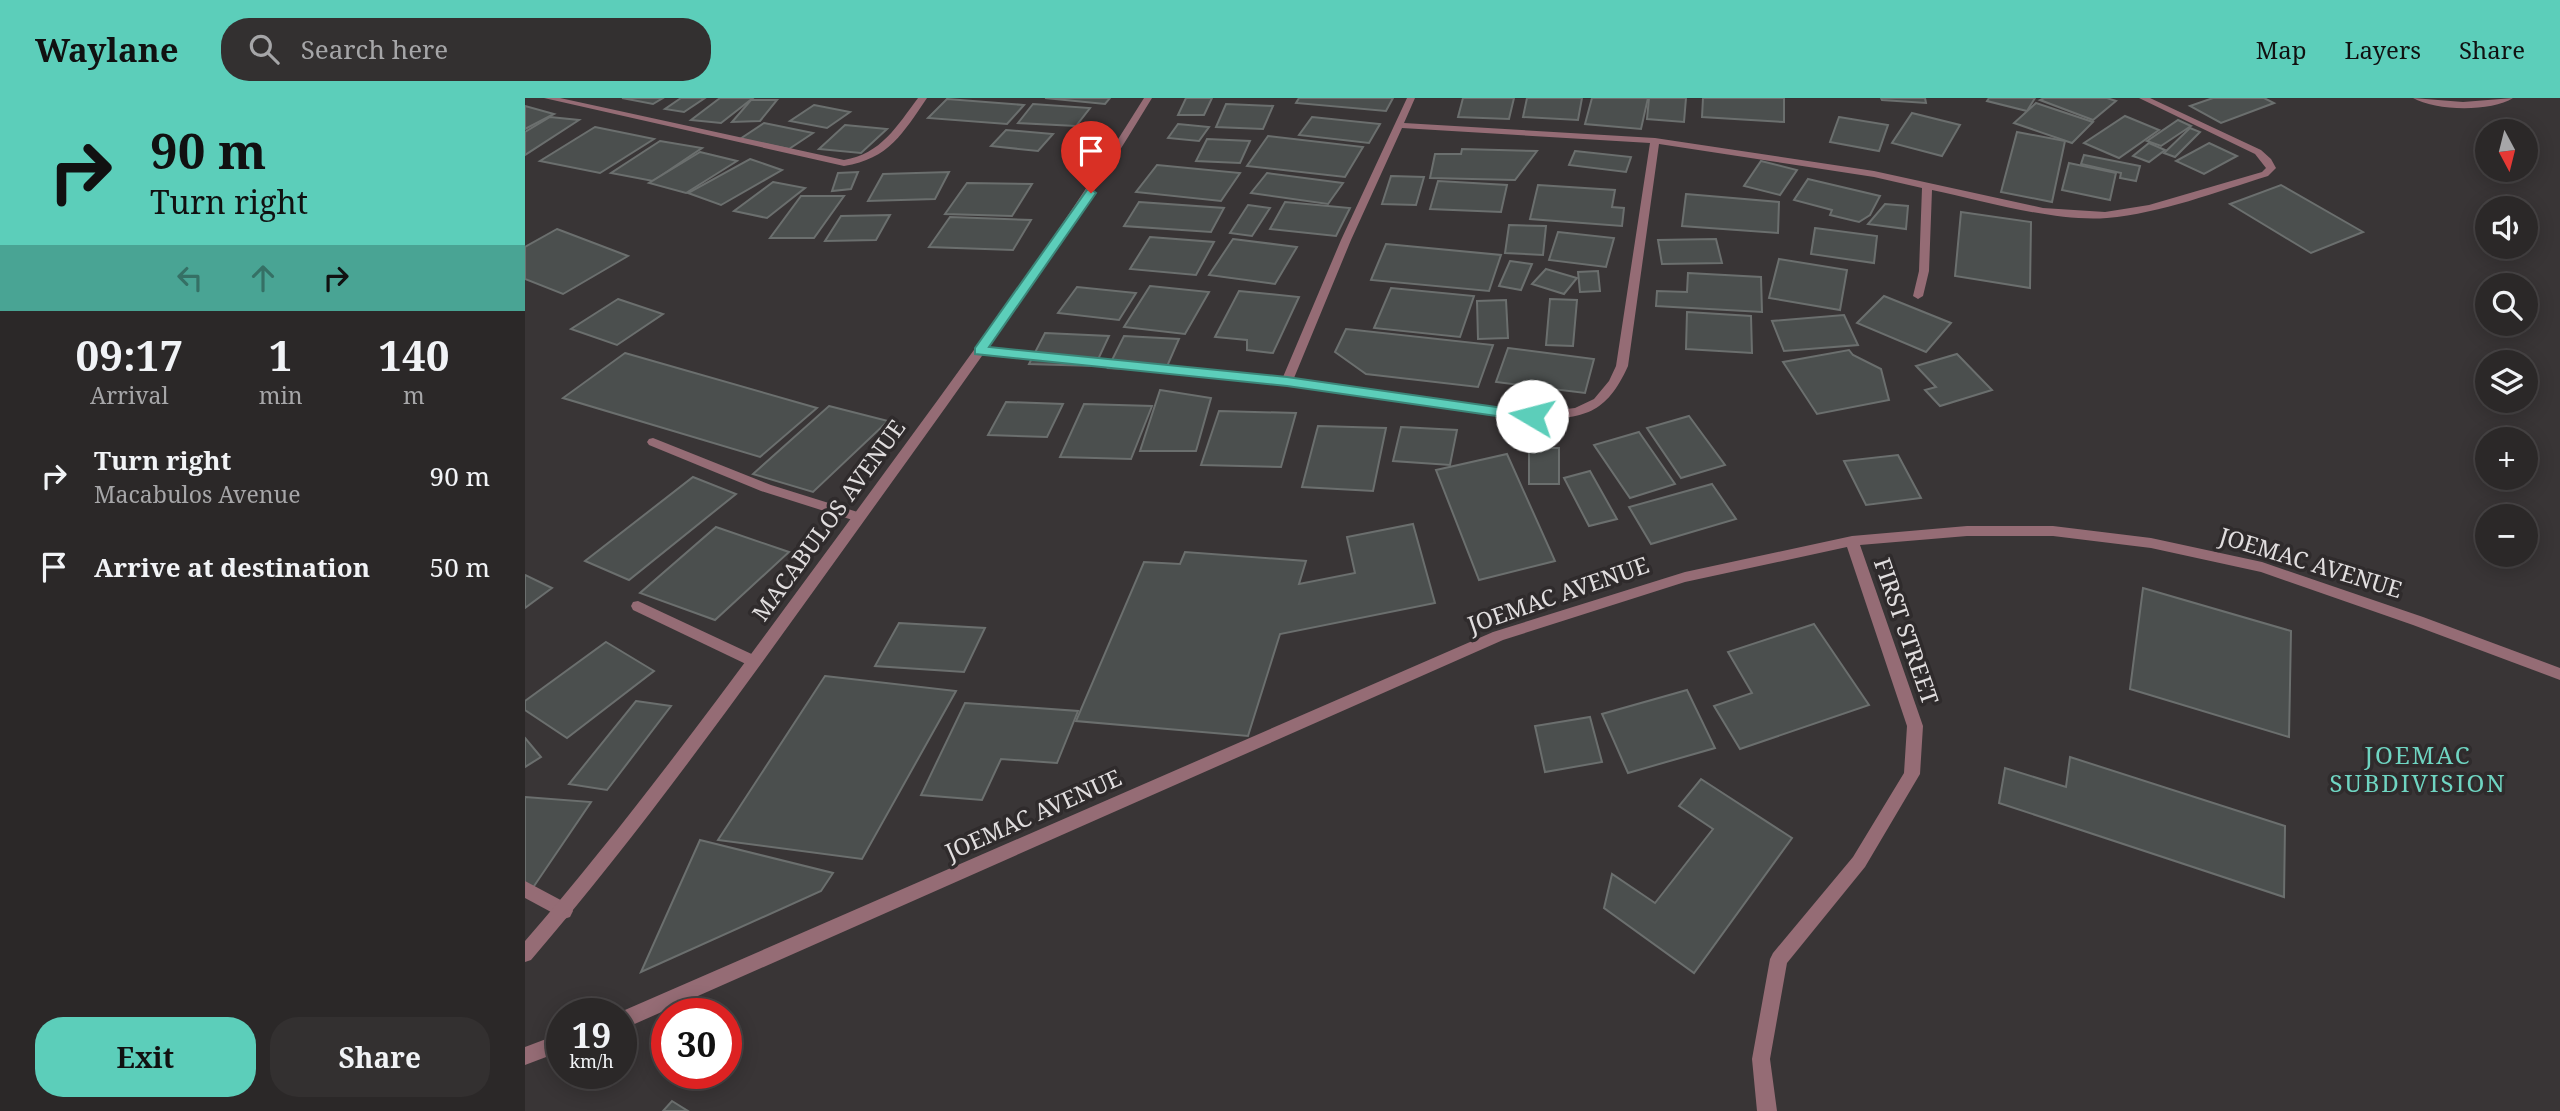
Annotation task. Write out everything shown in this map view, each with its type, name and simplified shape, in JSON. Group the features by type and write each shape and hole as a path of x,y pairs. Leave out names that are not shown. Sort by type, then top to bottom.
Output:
{"street":[{"path":"548,98 844,163 859,162 879,154 923,98"},
{"name":"MACABULOS AVENUE","path":"525,954 564,911 654,798 980,351 1103,174 1148,98"},
{"path":"1287,381 1346,240 1411,98"},
{"path":"1398,125 1655,141 1874,174 1927,188 2043,211 2105,215 2150,208 2265,174 2271,168 2258,152 2143,98"},
{"path":"2417,98 2451,106 2480,106 2509,98"},
{"path":"980,351 1287,381 1532,416 1568,415 1596,405 1613,390 1622,366 1655,141"},
{"path":"1917,296 1924,271 1927,188"},
{"path":"653,442 767,488 859,517"},
{"name":"JOEMAC AVENUE","path":"637,1014 1498,636 1685,577 1852,541 1967,531 2053,531 2151,543 2262,567 2560,674"},
{"name":"FIRST STREET","path":"1767,1111 1761,1059 1779,959 1860,862 1912,774 1915,726 1852,541"},
{"path":"638,606 753,661"},
{"path":"525,889 564,911"},
{"path":"525,1056 546,1048"}],"building":[{"path":"622,98 663,98 653,104"},
{"path":"681,98 705,98 684,112 665,109"},
{"path":"720,98 753,98 721,123 691,120"},
{"path":"1045,98 1110,98 1105,104"},
{"path":"1186,98 1212,98 1204,115 1178,115"},
{"path":"1299,98 1393,98 1386,111 1296,103"},
{"path":"1463,98 1514,98 1509,119 1458,117"},
{"path":"1527,98 1582,98 1578,120 1523,117"},
{"path":"1592,98 1648,98 1641,129 1585,124"},
{"path":"1649,98 1686,98 1684,122 1647,119"},
{"path":"1703,98 1784,98 1784,122 1702,117"},
{"path":"1881,98 1925,98 1926,103 1882,100"},
{"path":"1989,98 2035,98 2027,111 1987,101"},
{"path":"2107,98 2116,101 2093,120 2040,100"},
{"path":"2213,98 2264,98 2274,103 2221,123 2190,106"},
{"path":"947,99 1024,105 1007,124 928,118"},
{"path":"751,100 777,100 760,121 732,122"},
{"path":"2036,103 2093,122 2072,143 2014,123"},
{"path":"1033,104 1090,108 1076,126 1018,123"},
{"path":"1226,104 1273,106 1263,129 1216,127"},
{"path":"814,105 850,112 827,128 790,121"},
{"path":"525,106 554,114 525,129"},
{"path":"1912,113 1960,125 1942,156 1892,143"},
{"path":"2125,116 2159,130 2119,158 2084,143"},
{"path":"550,117 579,120 525,155 525,132"},
{"path":"1312,117 1380,124 1369,143 1299,135"},
{"path":"1839,117 1888,125 1879,151 1830,142"},
{"path":"2178,120 2191,126 2161,146 2147,141"},
{"path":"764,123 813,133 789,149 740,139"},
{"path":"1178,124 1209,127 1199,141 1168,138"},
{"path":"845,125 887,129 861,153 819,149"},
{"path":"595,127 654,139 600,173 540,161"},
{"path":"2190,128 2200,132 2175,157 2164,153"},
{"path":"1006,130 1053,134 1038,151 991,146"},
{"path":"2017,132 2065,141 2052,202 2001,192"},
{"path":"1268,136 1363,147 1345,177 1247,166"},
{"path":"1207,139 1250,141 1240,163 1196,161"},
{"path":"660,141 702,148 653,181 611,173"},
{"path":"2149,143 2165,150 2149,162 2133,156"},
{"path":"2209,143 2237,156 2204,174 2176,161"},
{"path":"1462,149 1537,151 1515,180 1430,178 1435,154 1461,154"},
{"path":"1575,151 1631,157 1626,172 1569,165"},
{"path":"700,152 737,161 686,193 649,183"},
{"path":"2084,155 2140,166 2136,181 2120,178 2121,173 2081,164"},
{"path":"750,159 782,170 721,205 688,193"},
{"path":"1761,161 1797,170 1780,195 1744,186"},
{"path":"2069,163 2116,173 2110,200 2062,190"},
{"path":"1157,165 1240,173 1221,201 1136,192"},
{"path":"858,172 851,189 832,191 838,173"},
{"path":"949,172 935,199 868,201 883,174"},
{"path":"1267,173 1343,183 1328,204 1251,193"},
{"path":"1391,176 1424,177 1416,205 1382,204"},
{"path":"1808,179 1880,196 1870,215 1859,222 1830,215 1832,210 1794,200"},
{"path":"1438,181 1507,185 1501,212 1430,209"},
{"path":"773,182 805,188 767,218 734,211"},
{"path":"967,183 1032,184 1012,216 945,214"},
{"path":"1538,185 1615,190 1612,207 1624,208 1622,226 1530,219"},
{"path":"2281,185 2363,232 2311,253 2230,204"},
{"path":"1686,194 1779,202 1778,233 1682,226"},
{"path":"801,196 844,196 814,238 770,238"},
{"path":"1139,202 1224,208 1211,232 1124,226"},
{"path":"1285,202 1350,208 1336,236 1270,229"},
{"path":"1885,204 1908,206 1906,229 1868,224"},
{"path":"1248,205 1270,208 1252,236 1230,233"},
{"path":"1961,212 2031,222 2030,288 1955,276"},
{"path":"890,215 876,240 825,241 841,216"},
{"path":"950,217 1031,220 1013,250 929,247"},
{"path":"1509,225 1546,226 1543,255 1505,253"},
{"path":"1815,228 1877,236 1874,263 1811,254"},
{"path":"557,229 628,256 563,294 525,279 525,247"},
{"path":"1558,232 1614,238 1606,267 1549,260"},
{"path":"1150,237 1214,242 1196,275 1130,269"},
{"path":"1233,239 1297,247 1275,284 1209,275"},
{"path":"1716,239 1722,263 1662,264 1658,240"},
{"path":"1386,244 1501,255 1489,291 1371,280"},
{"path":"1779,259 1847,270 1840,310 1769,298"},
{"path":"1510,261 1532,264 1521,290 1499,286"},
{"path":"1546,269 1577,278 1564,294 1532,284"},
{"path":"1598,271 1600,291 1580,292 1578,272"},
{"path":"1688,273 1761,277 1762,312 1656,306 1657,291 1687,292"},
{"path":"1150,286 1209,292 1185,334 1124,327"},
{"path":"1077,287 1136,293 1119,320 1058,313"},
{"path":"1391,288 1474,296 1460,337 1374,328"},
{"path":"1239,291 1299,297 1273,353 1247,350 1247,340 1215,337"},
{"path":"1884,296 1951,323 1926,352 1857,323"},
{"path":"618,299 663,314 617,345 571,329"},
{"path":"1550,299 1577,300 1573,346 1546,345"},
{"path":"1506,300 1508,338 1478,339 1477,301"},
{"path":"1687,312 1751,316 1752,353 1686,349"},
{"path":"1844,315 1858,345 1784,351 1772,321"},
{"path":"1346,329 1493,345 1478,387 1366,374 1335,352"},
{"path":"1045,333 1109,336 1095,366 1029,364"},
{"path":"1124,336 1179,339 1165,371 1108,368"},
{"path":"1508,348 1594,359 1585,393 1496,382"},
{"path":"1849,350 1853,355 1881,369 1889,400 1817,414 1783,362"},
{"path":"625,353 817,408 760,457 563,398"},
{"path":"1957,354 1992,390 1940,406 1925,390 1936,387 1916,366"},
{"path":"1160,390 1211,398 1196,451 1140,451"},
{"path":"1006,402 1063,404 1047,437 988,435"},
{"path":"1084,404 1152,406 1131,459 1060,457"},
{"path":"829,406 888,421 813,492 753,474"},
{"path":"1219,411 1296,413 1281,467 1201,465"},
{"path":"1689,416 1725,465 1681,478 1647,428"},
{"path":"1318,426 1386,428 1373,491 1302,487"},
{"path":"1401,427 1457,430 1450,465 1393,461"},
{"path":"1639,432 1675,484 1630,498 1594,445"},
{"path":"1529,448 1559,448 1559,484 1529,484"},
{"path":"1507,454 1555,561 1479,580 1436,470"},
{"path":"1898,455 1921,498 1866,505 1844,461"},
{"path":"1590,471 1617,519 1589,526 1564,478"},
{"path":"693,477 736,494 629,580 585,561"},
{"path":"1712,484 1736,519 1651,544 1629,507"},
{"path":"1413,524 1435,603 1280,634 1248,736 1076,721 1144,562 1180,564 1185,552 1306,561 1299,584 1355,573 1347,537"},
{"path":"716,527 789,552 715,620 640,593"},
{"path":"525,575 552,588 525,608"},
{"path":"2143,588 2291,631 2289,737 2130,689"},
{"path":"899,623 985,628 964,672 875,666"},
{"path":"1814,624 1869,705 1740,749 1714,706 1752,693 1728,652"},
{"path":"606,642 654,671 567,738 525,710 525,701"},
{"path":"825,676 956,691 862,859 718,840"},
{"path":"1687,690 1715,748 1628,773 1602,714"},
{"path":"636,701 671,706 607,790 569,784"},
{"path":"965,703 1078,711 1057,763 1001,759 982,800 921,795"},
{"path":"1590,717 1602,762 1545,772 1535,726"},
{"path":"525,738 541,757 525,767"},
{"path":"2070,757 2285,826 2284,897 1999,803 2005,768 2066,787"},
{"path":"1701,779 1792,838 1694,973 1604,908 1612,874 1655,903 1713,829 1679,806"},
{"path":"525,797 591,802 530,892 525,891"},
{"path":"700,840 833,873 821,891 641,972"},
{"path":"672,1101 688,1111 663,1111"}],"district":[{"name":"JOEMAC SUBDIVISION","path":"2418,768"}],"route":[{"path":"1091,193 980,351 1287,381 1532,416"}]}
